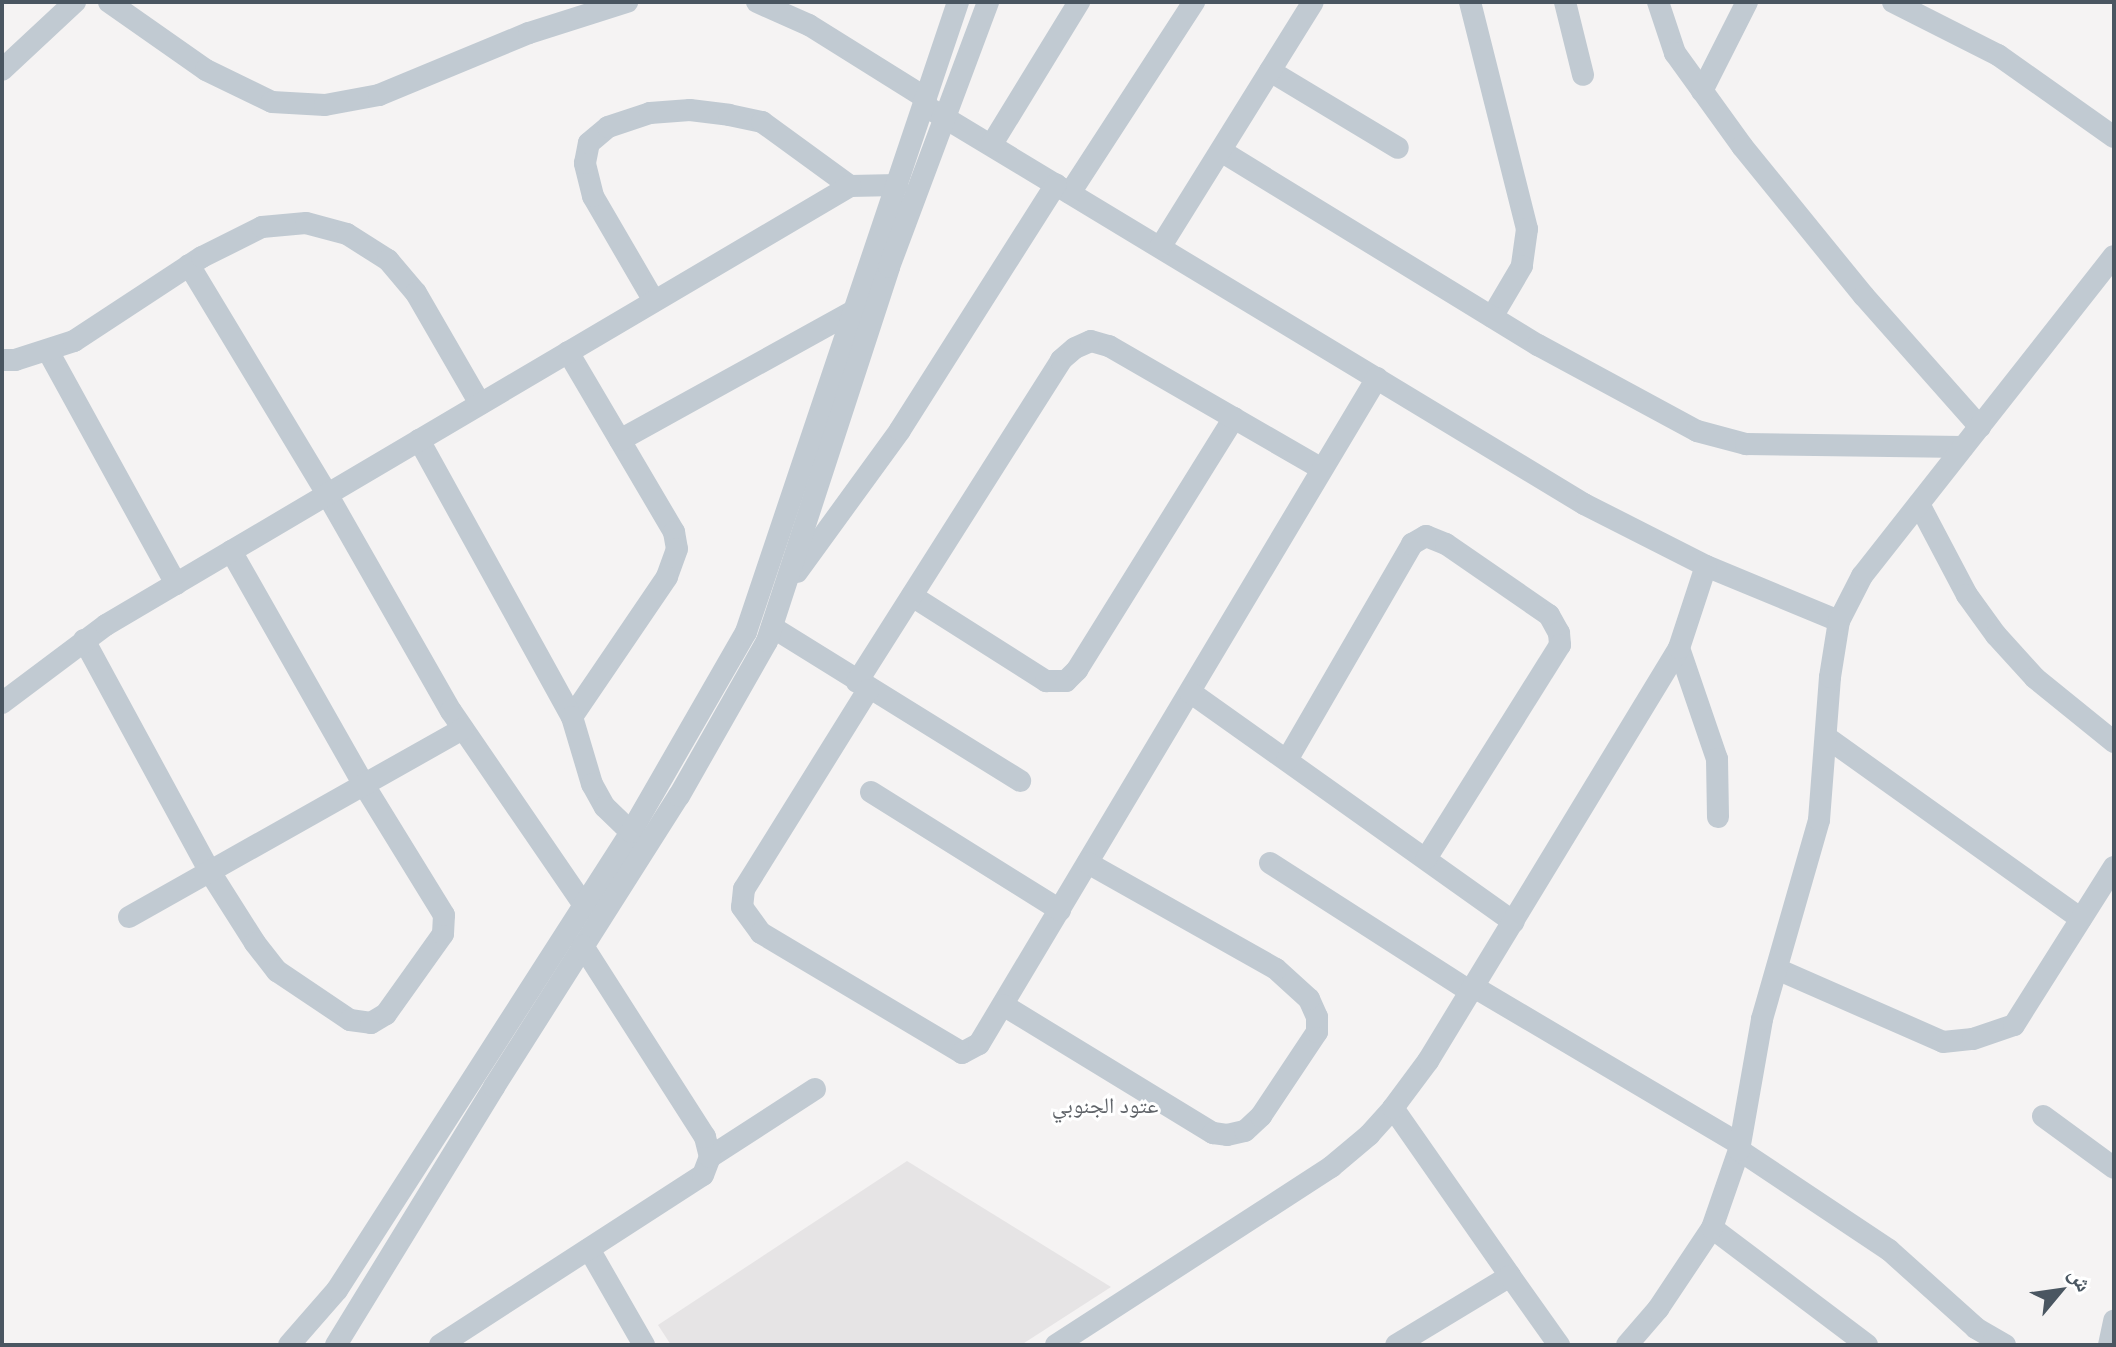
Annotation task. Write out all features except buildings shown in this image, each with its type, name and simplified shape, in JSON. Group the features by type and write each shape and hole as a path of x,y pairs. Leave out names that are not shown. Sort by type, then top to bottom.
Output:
{"street":[{"path":"2,70 75,2"},
{"path":"109,2 206,70 258,96 272,102 325,105 379,95 529,33 627,2"},
{"path":"757,2 809,25 945,116 1063,189 1584,504 1706,566 1839,621"},
{"path":"289,1345 337,1290 631,832 746,632 958,2"},
{"path":"336,1345 679,796 767,641 889,267 988,2"},
{"path":"992,144 1079,2"},
{"path":"784,591 900,430 1194,2"},
{"path":"1161,246 1313,2"},
{"path":"1470,2 1527,229 1522,266 1492,317"},
{"path":"1565,2 1583,75"},
{"path":"1658,2 1675,53 1742,146 1864,296 1980,427"},
{"path":"1702,91 1747,2"},
{"path":"1893,2 1998,55 2114,137"},
{"path":"1270,71 1398,148"},
{"path":"654,301 593,196 585,163 589,143 608,127 650,113 690,110 762,122 850,186"},
{"path":"1221,151 1492,317 1697,431 1746,444 1963,447"},
{"path":"2,703 84,640 850,186 897,185"},
{"path":"2,360 48,351 74,341 189,265 262,227 306,223 347,234 388,260 416,293 480,404"},
{"path":"1627,1345 1658,1309 1712,1228 1740,1147 1762,1019 1819,820 1839,621 1862,576 2114,256"},
{"path":"189,265 463,729 584,905"},
{"path":"620,440 854,311"},
{"path":"1322,469 1109,346 1091,341 1075,348 1061,360 912,596 744,889 742,907 761,933 962,1053 979,1044 1377,378"},
{"path":"48,351 176,584"},
{"path":"568,352 674,532 677,549 667,577 572,717"},
{"path":"912,596 1046,681 1066,681 1077,670 1234,418"},
{"path":"419,440 572,717 592,784 605,807 631,832"},
{"path":"1919,504 1967,595 1996,635 2035,678 2114,742"},
{"path":"1287,760 1412,544 1426,536 1446,544 1549,615 1559,633 1560,645 1426,859"},
{"path":"84,640 210,872 255,943 277,971 350,1020 371,1023 386,1014 443,934 444,915 364,785 231,551"},
{"path":"1056,1345 1331,1167 1393,1108 1472,990 1679,648 1706,566"},
{"path":"772,627 862,686 1020,781"},
{"path":"1679,648 1717,759 1718,817"},
{"path":"1190,692 1514,922"},
{"path":"129,917 463,729"},
{"path":"1826,737 2081,919"},
{"path":"871,792 1060,910"},
{"path":"1003,1005 1213,1133 1227,1135 1245,1131 1261,1116 1317,1032 1317,1017 1309,999 1276,969 1088,863"},
{"path":"1270,863 1472,990 1740,1147 1889,1250 1976,1328 2005,1345"},
{"path":"1777,969 1943,1042 1973,1039 2014,1025 2114,867"},
{"path":"440,1345 703,1175 710,1157 705,1137 583,946"},
{"path":"710,1157 815,1089"},
{"path":"1393,1108 1559,1345"},
{"path":"2043,1116 2114,1168"},
{"path":"1712,1228 1867,1345"},
{"path":"589,1249 644,1345"},
{"path":"1396,1345 1510,1276"},
{"path":"2109,1345 2114,1321"}],"shaded area":[{"path":"907,1161 1111,1287 1021,1345 671,1345 658,1325"}],"district":[{"name":"عتود الجنوبي","path":"1105,1105"}]}
